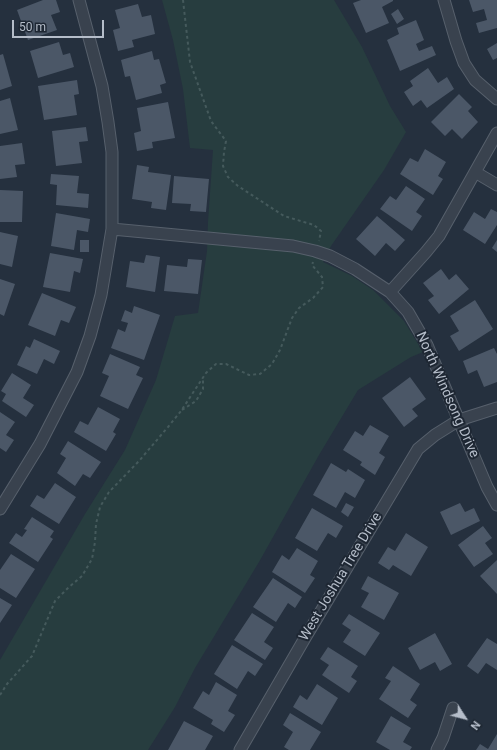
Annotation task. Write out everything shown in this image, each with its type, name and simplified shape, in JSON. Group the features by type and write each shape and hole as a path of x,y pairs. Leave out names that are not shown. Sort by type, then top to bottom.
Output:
{"street":[{"path":"0,509 40,444 76,372 90,336 101,295 112,229 112,152 108,122 102,86 79,0"},
{"path":"444,0 464,63 475,80 497,99"},
{"path":"390,292 439,236 497,133"},
{"path":"475,172 497,185"},
{"name":"North Windsong Drive","path":"112,229 293,246 330,256 355,269 390,292 408,312 427,345 497,505"},
{"name":"West Joshua Tree Drive","path":"240,750 418,449 435,435 459,420 497,408"},
{"path":"437,750 443,738 453,708"}],"path":[{"path":"0,694 32,656 55,601 82,576 92,559 96,524 100,506 109,492 139,461 181,411 206,374 216,364 226,364 249,375 260,374 272,364 280,350 292,318 299,308 313,298 323,287 322,276 312,265 321,231 314,225 284,216 238,186 228,177 223,166 226,141 211,121 190,62 183,0"},
{"path":"181,411 196,400 203,389 204,377"}],"green space":[{"path":"162,0 334,0 362,47 390,106 406,132 384,170 331,246 323,262 352,276 373,290 404,321 423,352 411,357 358,390 319,455 259,562 195,668 175,707 148,750 0,750 0,660 85,514 125,450 156,380 175,316 198,313 207,251 213,150 190,148 183,89 173,40"}],"building":[{"path":"43,0 56,0 60,12 51,15 57,30 28,40 17,10"},
{"path":"361,0 393,0 382,7 389,23 366,33 353,3"},
{"path":"469,0 497,0 497,28 479,33 476,23 487,20 484,9 473,12"},
{"path":"138,4 142,17 151,15 155,34 132,40 134,47 118,51 113,30 120,28 115,10"},
{"path":"398,9 404,19 397,24 391,14"},
{"path":"416,20 424,40 416,44 419,51 432,46 436,55 400,71 387,40 399,34 397,28"},
{"path":"59,42 63,55 70,53 74,67 38,78 30,51"},
{"path":"497,43 497,58 493,60 487,49"},
{"path":"152,51 154,60 159,59 166,83 160,85 162,93 136,100 130,76 125,77 121,60"},
{"path":"3,54 12,86 0,90 0,55"},
{"path":"428,68 438,83 447,77 454,89 427,108 421,100 413,106 404,92 413,86 410,81"},
{"path":"77,80 79,94 74,95 77,115 44,120 38,86"},
{"path":"459,94 472,107 468,111 478,122 462,139 452,129 445,136 431,122"},
{"path":"10,98 18,130 0,134 0,101"},
{"path":"168,102 175,138 152,142 153,148 137,151 134,133 141,131 137,108"},
{"path":"86,127 88,141 79,142 82,163 56,166 52,131"},
{"path":"22,143 25,164 15,165 17,177 0,179 0,146"},
{"path":"425,149 446,162 438,176 443,179 433,195 400,174 410,158 418,162"},
{"path":"137,165 149,167 148,172 171,175 166,210 151,208 152,202 132,199"},
{"path":"51,174 79,176 77,193 89,194 88,208 56,205 57,185 50,184"},
{"path":"174,176 209,179 206,212 190,211 191,204 172,203"},
{"path":"406,186 425,199 416,212 422,216 412,231 380,209 390,196 396,200"},
{"path":"0,190 23,191 22,222 0,222"},
{"path":"491,209 497,212 497,225 485,244 463,230 474,212 485,219"},
{"path":"56,213 90,219 88,232 77,230 74,250 51,246"},
{"path":"377,216 405,240 395,251 386,243 375,256 356,239"},
{"path":"0,232 18,236 12,267 0,264"},
{"path":"80,240 89,240 89,252 80,252"},
{"path":"497,240 497,252 492,248"},
{"path":"50,253 83,259 80,273 74,271 70,292 43,287"},
{"path":"146,255 160,257 155,292 126,287 130,261 144,263"},
{"path":"188,259 202,260 198,294 164,291 167,265 187,267"},
{"path":"441,269 449,280 456,274 469,289 439,314 428,300 434,296 423,283"},
{"path":"0,279 15,284 4,316 0,314"},
{"path":"42,293 76,307 69,323 61,320 55,336 28,325"},
{"path":"475,300 493,329 459,351 450,336 459,331 450,316"},
{"path":"134,306 160,315 144,360 111,348 118,329 125,332 128,323 121,321 125,310 132,313"},
{"path":"34,339 60,351 54,364 44,359 37,374 17,365 26,346 30,348"},
{"path":"494,348 497,354 497,382 484,387 477,370 468,374 463,361"},
{"path":"110,354 140,367 136,375 143,378 128,409 100,396 109,376 102,373"},
{"path":"12,373 31,385 23,398 34,405 26,417 2,401 6,394 1,391"},
{"path":"410,377 426,399 412,409 418,416 404,427 382,398"},
{"path":"98,407 120,419 113,432 116,434 106,451 74,432 80,421 88,425"},
{"path":"0,412 15,422 6,435 14,440 6,452 0,448"},
{"path":"370,425 389,436 379,453 385,457 375,475 360,465 362,462 343,450 355,431 363,436"},
{"path":"68,441 101,462 90,478 83,474 75,486 57,473 66,458 60,454"},
{"path":"331,463 346,472 348,469 365,480 355,498 345,492 336,508 313,495"},
{"path":"55,483 76,497 59,524 30,506 37,495 44,499"},
{"path":"346,503 354,507 348,517 341,512"},
{"path":"460,503 465,512 474,508 480,521 451,535 440,512"},
{"path":"312,508 343,526 336,538 328,533 317,551 295,538"},
{"path":"32,517 54,531 50,537 53,539 38,562 9,543 16,533 22,537 27,530 24,529"},
{"path":"483,526 492,538 485,543 493,554 474,567 458,545"},
{"path":"406,533 428,547 411,576 393,565 389,570 378,563 388,547 395,551"},
{"path":"297,548 318,561 310,575 315,578 305,593 272,572 282,555 289,560"},
{"path":"11,554 35,569 16,598 0,588 0,570"},
{"path":"497,560 497,594 480,576"},
{"path":"368,576 399,593 384,620 361,607 369,593 361,589"},
{"path":"273,578 302,597 295,608 288,603 276,622 253,607"},
{"path":"0,598 12,605 0,623"},
{"path":"252,613 274,627 264,642 273,648 265,660 234,640"},
{"path":"349,614 380,633 365,656 343,642 351,630 342,624"},
{"path":"435,633 452,664 440,671 435,662 420,670 408,648"},
{"path":"487,638 497,644 497,670 486,663 478,674 467,666"},
{"path":"232,645 263,664 255,676 248,671 237,689 214,674"},
{"path":"328,647 358,666 351,677 357,681 349,693 322,675 329,665 320,659"},
{"path":"393,666 420,684 410,700 417,705 408,718 379,699 391,681 385,678"},
{"path":"216,682 237,695 228,711 235,715 224,732 211,724 213,720 193,708 203,691 209,695"},
{"path":"317,684 338,698 322,725 293,707 300,695 307,700"},
{"path":"290,713 321,732 310,750 289,750 284,747 293,732 283,725"},
{"path":"391,716 411,728 403,742 412,747 410,750 390,750 376,742"},
{"path":"184,721 213,736 205,750 168,750"},
{"path":"497,734 497,750 476,750 480,744 488,749"}]}
